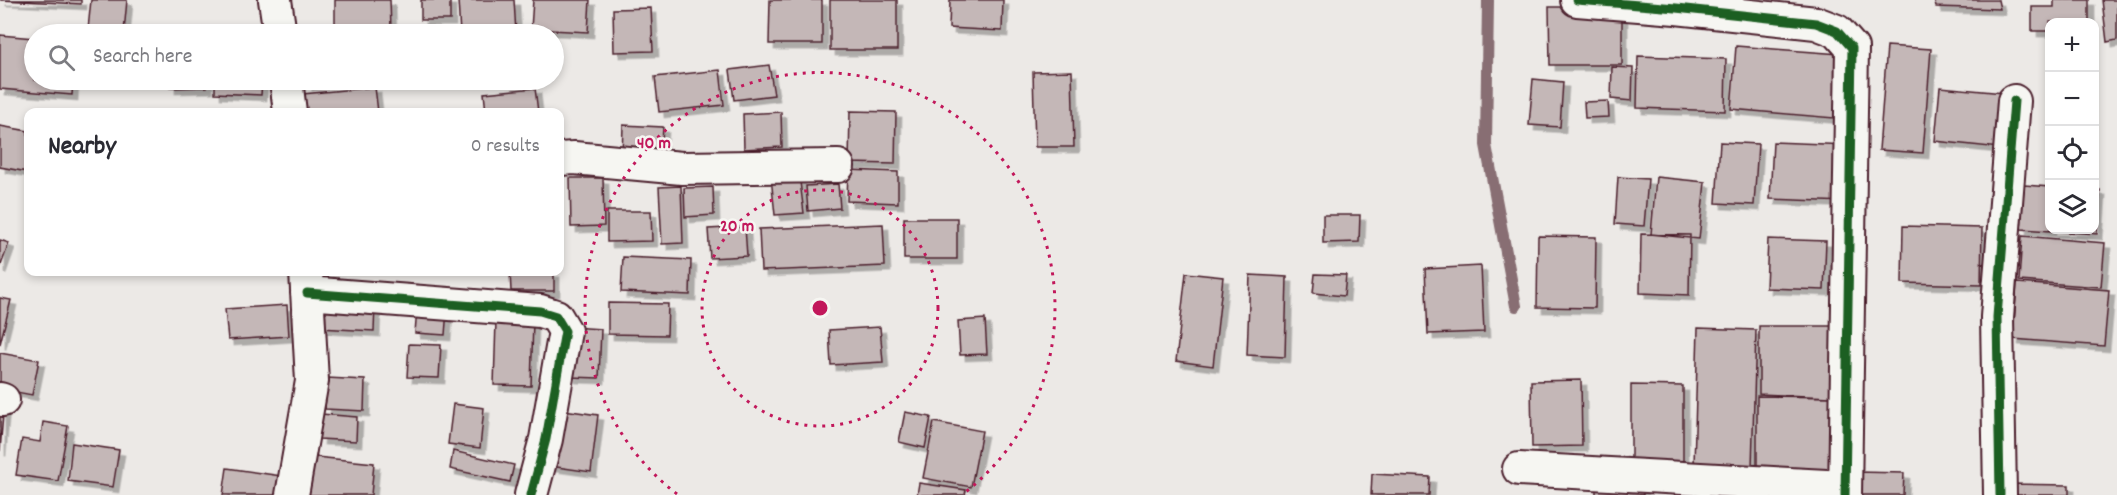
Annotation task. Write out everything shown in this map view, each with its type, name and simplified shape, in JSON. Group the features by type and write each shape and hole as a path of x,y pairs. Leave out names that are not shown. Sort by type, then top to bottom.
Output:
{"street":[{"path":"275,0 279,24"},
{"path":"1520,469 1845,491 1852,48 1837,31 1816,23 1676,4 1577,0"},
{"path":"287,90 290,108"},
{"path":"2000,495 1997,317 2014,101"},
{"path":"564,159 682,168 838,166"},
{"path":"292,495 312,381 307,282 540,311 556,316 566,331 546,439 531,495"}],"building":[{"path":"0,0 81,0 81,4"},
{"path":"91,0 127,0 125,24 89,24"},
{"path":"335,0 390,0 391,24 335,24"},
{"path":"421,0 450,0 450,20 421,20"},
{"path":"458,0 514,0 515,24 459,24"},
{"path":"533,0 590,0 588,32 564,31 564,24 531,24"},
{"path":"770,0 822,0 822,44 769,44"},
{"path":"830,0 897,0 897,50 830,50"},
{"path":"950,0 1003,0 1002,31 949,28"},
{"path":"1934,0 1998,0 2000,9 1936,7"},
{"path":"2054,0 2089,0 2089,18 2045,18 2045,31 2032,31 2032,7 2054,7"},
{"path":"2102,0 2117,0 2117,40 2107,42"},
{"path":"1549,7 1622,7 1622,65 1550,65"},
{"path":"651,8 653,51 614,52 613,9"},
{"path":"0,35 24,37 24,90 72,90 72,95 0,89"},
{"path":"1736,46 1840,54 1834,118 1731,109"},
{"path":"1887,46 1931,49 1923,153 1879,150"},
{"path":"1638,56 1726,59 1725,111 1637,108"},
{"path":"769,65 774,95 734,100 730,70"},
{"path":"1612,67 1633,68 1632,101 1611,99"},
{"path":"720,70 724,105 659,112 655,77"},
{"path":"1072,71 1074,147 1035,147 1033,72"},
{"path":"1533,79 1563,82 1560,127 1529,125"},
{"path":"1940,87 2014,94 2009,149 1935,141"},
{"path":"215,90 261,90 261,95 215,93"},
{"path":"344,90 375,90 378,108 293,108 292,95"},
{"path":"535,90 538,108 486,108 484,93"},
{"path":"1608,101 1609,117 1585,118 1584,102"},
{"path":"850,111 896,112 895,164 849,163"},
{"path":"781,112 782,147 744,149 743,114"},
{"path":"623,125 663,127 661,157 622,156"},
{"path":"0,126 24,130 24,171 0,167"},
{"path":"1720,142 1758,144 1754,205 1716,203"},
{"path":"1773,142 1849,145 1846,202 1770,199"},
{"path":"848,170 898,172 898,203 847,201"},
{"path":"799,174 804,213 775,215 771,177"},
{"path":"1618,177 1648,179 1644,226 1615,224"},
{"path":"1656,177 1705,182 1699,239 1651,234"},
{"path":"570,178 603,178 604,226 571,227"},
{"path":"838,184 840,208 808,211 806,186"},
{"path":"2024,185 2045,187 2045,231 2021,229"},
{"path":"681,186 683,243 662,244 659,187"},
{"path":"713,187 714,215 685,217 684,188"},
{"path":"607,211 651,211 652,241 607,242"},
{"path":"1323,215 1360,215 1359,242 1323,243"},
{"path":"904,218 957,218 957,259 904,259"},
{"path":"883,224 885,266 761,271 759,229"},
{"path":"1903,226 1982,228 1981,285 1902,283"},
{"path":"745,227 747,256 710,258 708,229"},
{"path":"1641,234 1690,235 1689,295 1640,293"},
{"path":"1538,236 1596,237 1595,308 1537,307"},
{"path":"2022,236 2105,243 2101,287 2019,281"},
{"path":"1768,239 1826,241 1824,290 1766,288"},
{"path":"0,240 9,243 0,268"},
{"path":"623,257 691,260 690,295 621,292"},
{"path":"1481,266 1484,332 1428,334 1425,269"},
{"path":"1186,273 1223,277 1213,366 1176,361"},
{"path":"1315,274 1346,275 1344,296 1313,293"},
{"path":"1250,275 1287,277 1285,357 1247,355"},
{"path":"510,276 554,276 554,291 511,291"},
{"path":"2017,283 2109,290 2104,346 2013,339"},
{"path":"0,298 11,300 0,344"},
{"path":"320,303 375,306 374,331 319,328"},
{"path":"608,303 668,304 667,335 608,334"},
{"path":"287,305 289,336 228,340 225,309"},
{"path":"417,308 447,310 445,335 415,333"},
{"path":"985,319 987,354 960,355 958,321"},
{"path":"496,321 533,322 531,386 494,385"},
{"path":"1759,326 1834,326 1832,397 1759,394"},
{"path":"572,327 601,329 599,378 570,377"},
{"path":"880,327 883,362 831,365 829,330"},
{"path":"1698,328 1756,330 1752,467 1694,465"},
{"path":"409,344 441,345 439,378 407,377"},
{"path":"0,353 39,360 32,395 0,389"},
{"path":"327,378 365,380 364,411 325,409"},
{"path":"1581,380 1582,446 1532,447 1531,381"},
{"path":"1631,385 1683,386 1683,465 1631,464"},
{"path":"1757,396 1832,397 1832,472 1757,472"},
{"path":"0,403 4,403 0,451"},
{"path":"453,404 484,408 480,448 448,444"},
{"path":"557,409 598,415 591,472 550,466"},
{"path":"905,412 931,417 925,448 899,442"},
{"path":"321,414 357,417 356,441 319,439"},
{"path":"43,422 68,426 58,481 16,475 22,439 40,442"},
{"path":"934,422 982,431 971,487 923,478"},
{"path":"72,443 119,450 113,487 68,481"},
{"path":"453,451 514,465 510,482 450,469"},
{"path":"306,456 374,463 371,495 303,495"},
{"path":"227,468 288,477 286,495 223,495"},
{"path":"1857,472 1904,473 1903,495 1857,495"},
{"path":"1372,474 1430,477 1429,495 1371,495"},
{"path":"1596,478 1643,479 1643,495 1596,495"},
{"path":"919,483 966,490 965,495 917,495"},
{"path":"2008,484 2069,485 2069,495 2008,495"}],"waterway":[{"path":"1488,0 1486,145 1516,306"}],"cycle path":[{"path":"1577,0 1816,23 1837,31 1852,48 1845,495"},
{"path":"2000,495 1997,317 2014,101"},
{"path":"307,293 540,311 556,316 565,331 546,439 531,495"}]}
